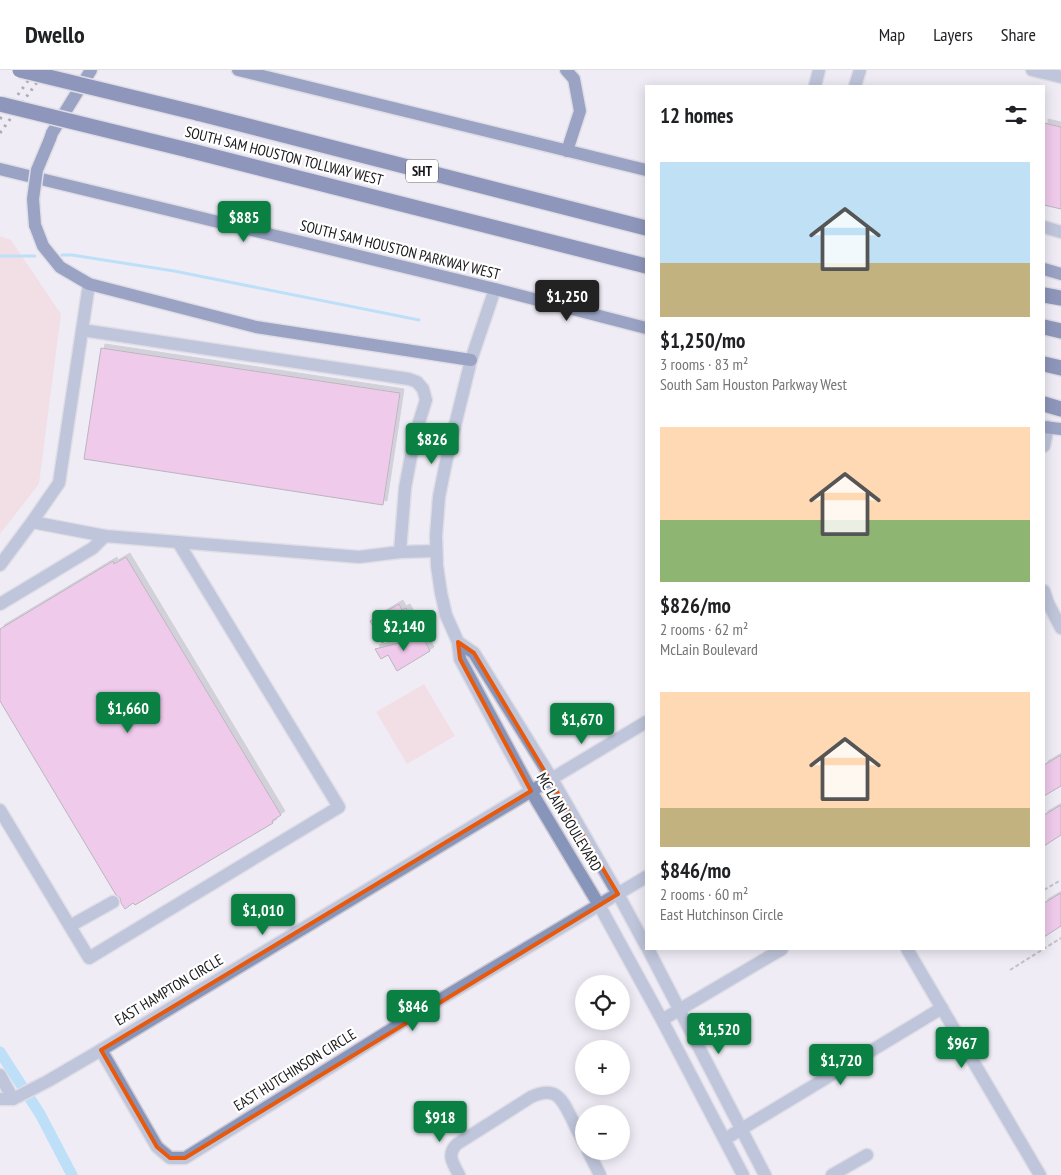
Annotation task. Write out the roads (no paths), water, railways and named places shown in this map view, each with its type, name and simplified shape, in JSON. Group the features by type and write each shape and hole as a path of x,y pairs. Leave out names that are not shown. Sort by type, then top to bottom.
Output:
{"highway":[{"name":"SOUTH SAM HOUSTON TOLLWAY WEST","path":"20,70 197,113 645,228"},
{"name":"SOUTH SAM HOUSTON TOLLWAY WEST","path":"0,104 613,257 645,267"},
{"path":"589,214 645,224"},
{"path":"1045,295 1061,298"},
{"path":"1045,326 1061,331"},
{"path":"1045,364 1061,368"},
{"path":"1045,404 1061,409"}],"main road":[{"path":"91,70 52,133 37,170 33,199 34,225 43,246 60,267 89,284 256,327 471,360"},
{"path":"238,70 645,170"},
{"path":"566,70 574,79 580,111 566,151"},
{"name":"SOUTH SAM HOUSTON PARKWAY WEST","path":"0,169 645,328"},
{"path":"1045,269 1061,274"},
{"path":"1046,427 1061,429"}],"street":[{"path":"815,85 819,70"},
{"path":"856,85 860,70"},
{"path":"1032,70 1061,77"},
{"path":"1045,228 1061,232"},
{"path":"0,565 59,483 89,284"},
{"path":"458,642 446,615 437,566 436,536 440,497 446,462 471,360 495,290"},
{"path":"82,330 409,379 417,382 423,389 426,400 415,435 405,488 400,552"},
{"path":"32,522 105,536 359,557 400,552 436,551"},
{"path":"0,604 93,548 105,536"},
{"path":"0,810 89,958 339,807 178,542"},
{"path":"1045,594 1061,628"},
{"name":"MC LAIN BOULEVARD","path":"458,642 474,652 552,779 645,944"},
{"name":"MC LAIN BOULEVARD","path":"458,642 460,659 486,709 531,791 600,905 743,1175"},
{"path":"486,709 503,699"},
{"name":"EAST HAMPTON CIRCLE","path":"6,1099 48,1081 102,1050 645,723"},
{"name":"EAST HUTCHINSON CIRCLE","path":"102,1050 157,1147 170,1158 185,1158 421,1011 645,878"},
{"path":"70,926 113,902"},
{"name":"MC LAIN BOULEVARD","path":"648,950 766,1175"},
{"path":"662,1020 780,950"},
{"path":"908,950 1040,1175"},
{"path":"725,1139 942,1008"},
{"path":"0,1075 6,1099"},
{"path":"459,1175 452,1161 451,1151 460,1140 531,1097 542,1093 556,1094 564,1104 575,1125"},
{"path":"832,1175 850,1171 868,1155"},
{"path":"592,1160 600,1175"}],"waterway":[{"path":"62,255 174,271 419,320"},
{"path":"0,256 35,256"},
{"path":"0,1052 40,1114 72,1175"}],"railway":[{"path":"0,119 36,70"},
{"path":"0,133 46,70"}]}
